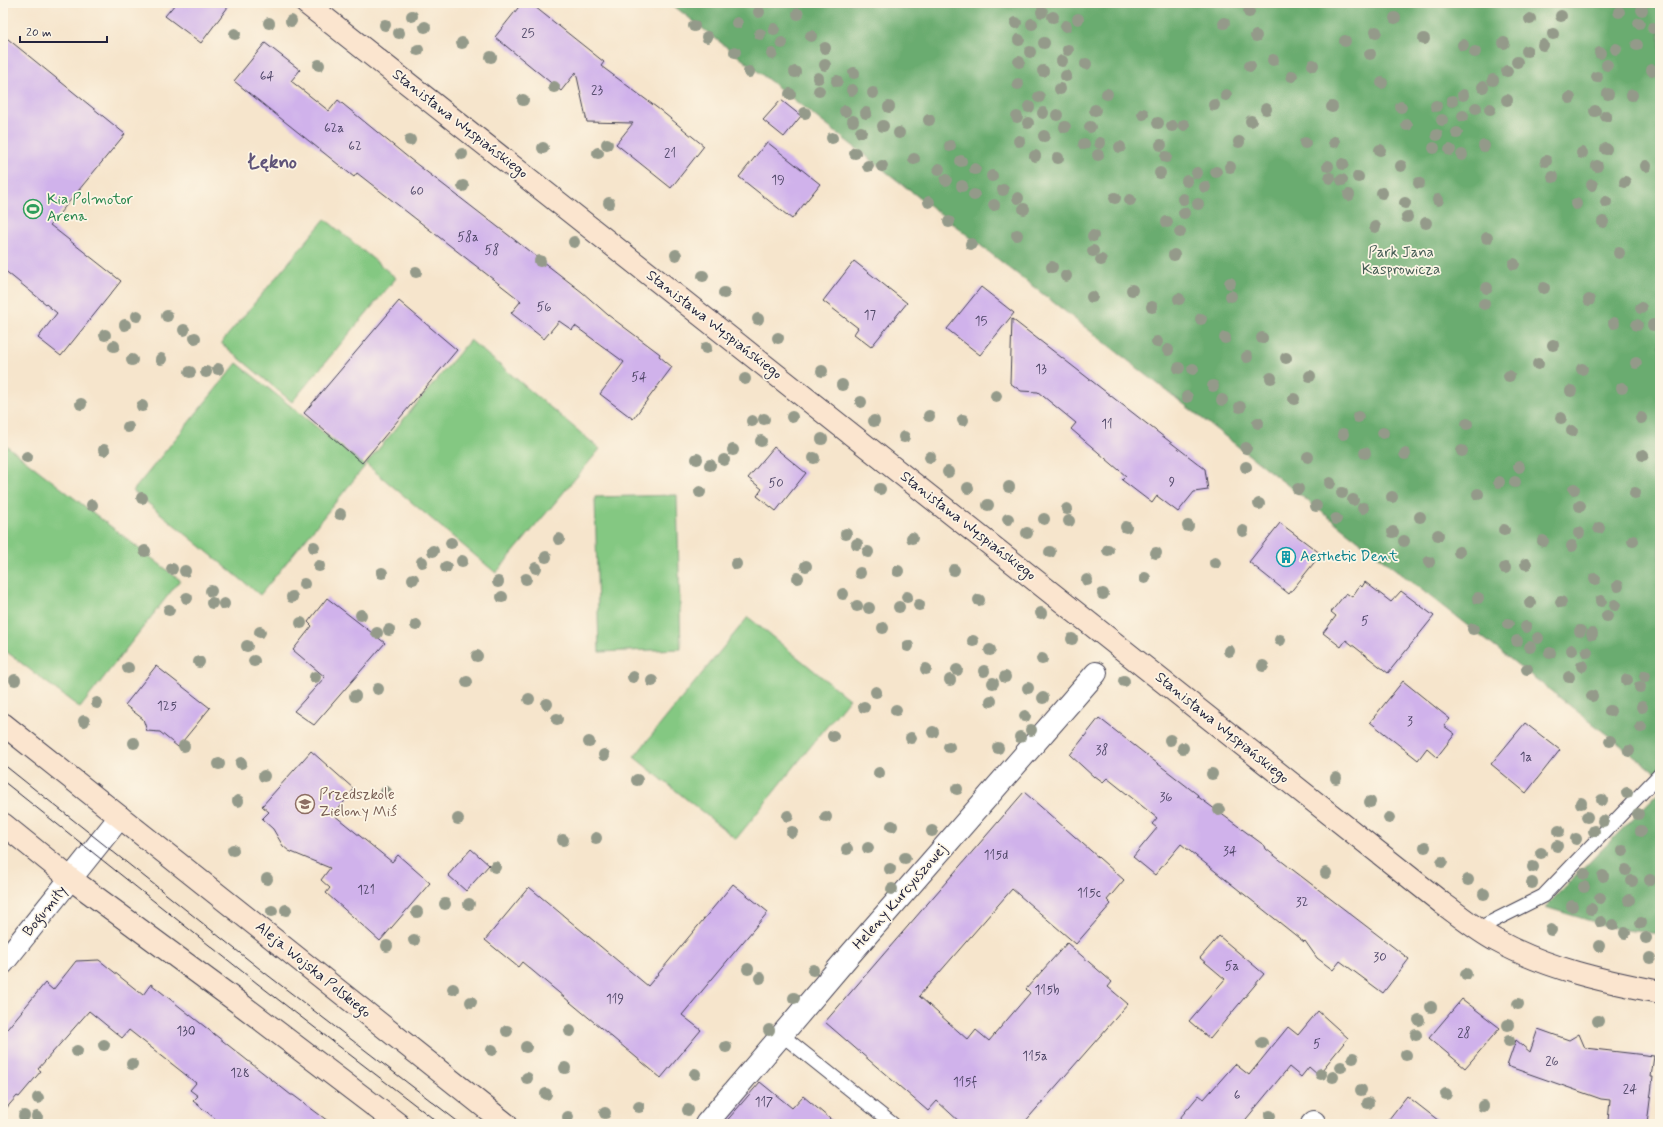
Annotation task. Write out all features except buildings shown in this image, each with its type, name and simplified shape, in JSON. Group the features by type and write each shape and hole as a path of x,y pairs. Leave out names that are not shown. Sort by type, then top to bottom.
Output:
{"street":[{"name":"Stanisława Wyspiańskiego","path":"306,3 1436,898 1477,928 1497,941 1533,959 1578,974 1660,992"},
{"name":"Heleny Kurcyuszowej","path":"706,1124 783,1036 847,958 1096,672"},
{"name":"Aleja Wojska Polskiego","path":"3,724 506,1124"},
{"path":"71,878 120,817"},
{"path":"3,824 71,878 398,1124"},
{"name":"Bogumiły","path":"3,963 71,878"}],"lane":[{"path":"1477,928 1543,896 1660,774"},
{"path":"783,1036 893,1124"}],"green space":[{"name":"Park Jana Kasprowicza","path":"670,3 1660,3 1660,776"},
{"path":"325,219 396,278 292,402 221,343"},
{"path":"470,340 600,449 496,573 366,464"},
{"path":"237,363 365,466 260,595 133,491"},
{"path":"3,443 180,580 80,708 3,649"},
{"path":"677,495 681,649 599,652 595,497"},
{"path":"748,617 849,699 736,839 634,757"},
{"path":"1660,791 1660,934 1617,929 1545,907"}],"tram line":[{"path":"3,764 265,973 461,1124"},
{"path":"3,781 258,984 440,1124"}],"place":[{"name":"Kia Polmotor Arena","path":"33,209"},
{"name":"Aesthetic Dent","path":"1286,557"},
{"name":"Przedszkole Zielony Miś","path":"305,804"}],"district":[{"name":"Łękno","path":"272,162"}]}
